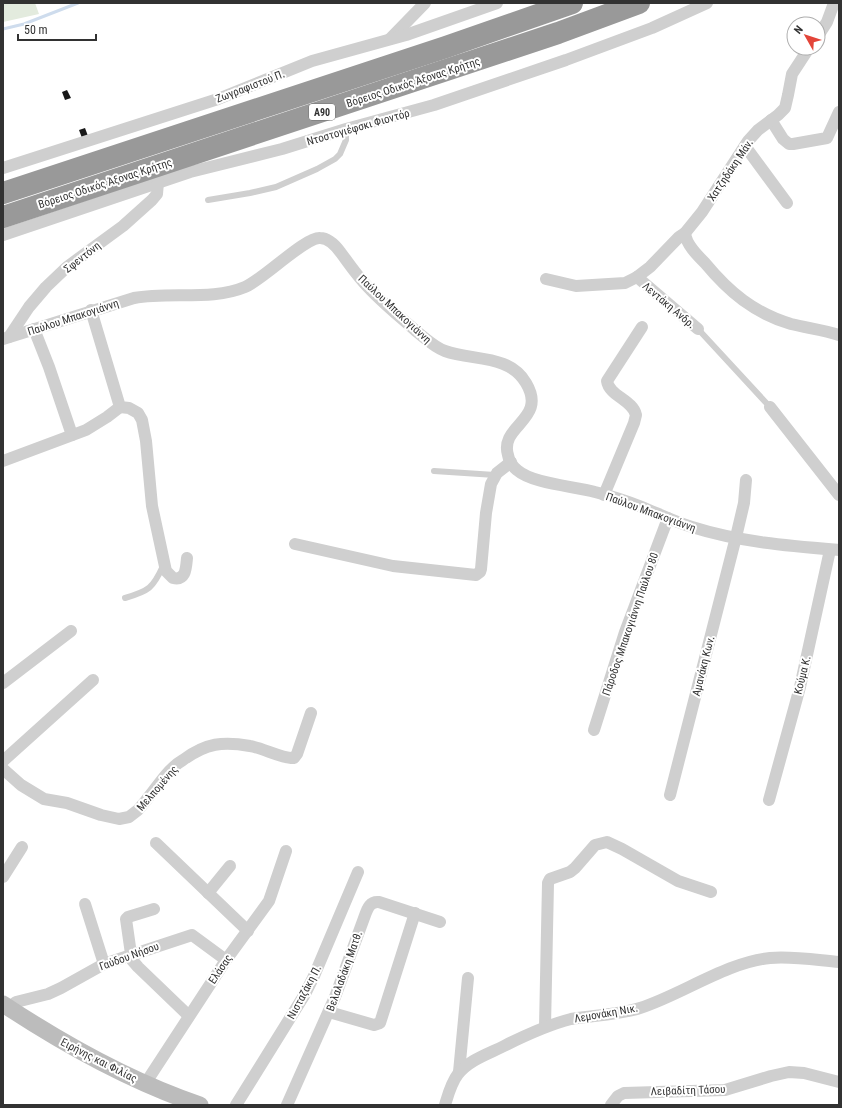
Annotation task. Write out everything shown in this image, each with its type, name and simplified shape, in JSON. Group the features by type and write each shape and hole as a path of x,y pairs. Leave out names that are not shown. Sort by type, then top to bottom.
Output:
{"highway":[{"name":"Βόρειος Οδικός Άξονας Κρήτης","path":"3,193 439,50 572,3"},
{"name":"Βόρειος Οδικός Άξονας Κρήτης","path":"3,216 551,36 639,3"}],"street":[{"path":"389,40 425,3"},
{"name":"Ζωγραφιστού Π.","path":"3,168 219,103 312,62 389,40 497,3"},
{"name":"Ντοστογιέφσκι Φιοντόρ","path":"3,235 236,156 282,149 434,104 566,60 652,28 707,3"},
{"path":"826,24 834,3"},
{"name":"Χατζηδάκη Μάν.","path":"685,233 702,212 753,135 785,108 792,74 804,56"},
{"path":"771,120 783,139 786,142 793,144 827,138 839,112"},
{"path":"745,146 787,203"},
{"name":"Σφεντόνη","path":"6,338 46,287 67,267 123,226 152,200 157,194 158,182"},
{"path":"685,233 689,244 706,265 731,291 749,306 791,324 839,335"},
{"name":"Λεντάκη Ανδρ.","path":"685,233 679,237 650,267 636,277 698,330"},
{"name":"Παύλου Μπακογιάννη","path":"6,338 91,310 141,296 223,293 239,289 263,276 306,243 317,238 324,238 338,248 354,272 368,287 433,345 449,352 486,358 498,362 512,368 521,376 531,392 532,404 530,411 512,433 508,441 507,450 511,462 516,469 528,476 604,495 711,533 834,550"},
{"path":"546,279 566,285 581,286 625,283 636,277"},
{"path":"91,310 120,407"},
{"path":"604,495 636,415 632,407 608,387 607,382 642,327"},
{"path":"34,329 49,367 72,435"},
{"path":"3,461 86,430 99,423 120,407 129,408 138,414 142,420 146,441 152,506 164,563 166,571 169,575 178,579 184,576 187,558"},
{"name":"Λεντάκη Ανδρ.","path":"770,407 839,495"},
{"path":"295,544 393,566 476,575 481,569 490,487 495,475 511,462"},
{"name":"Αμανάκη Κων.","path":"670,795 736,537 744,503 746,480"},
{"name":"Πάροδος Μπακογιάννη Παύλου 80","path":"594,730 625,632 668,518"},
{"name":"Κούμα Κ.","path":"768,800 800,687 834,550"},
{"path":"3,683 71,631"},
{"path":"3,761 93,680"},
{"name":"Μελπομένης","path":"3,769 21,785 44,799 67,803 111,817 125,818 131,816 138,810 172,768 188,756 206,747 220,744 243,745 261,748 288,758 294,758 297,754 311,713"},
{"path":"545,1027 548,883 550,879 570,872 595,845 607,842 622,849 667,876 685,884 711,892"},
{"path":"156,843 248,931"},
{"path":"3,877 22,847"},
{"name":"Ελάσας","path":"145,1084 226,960 269,901 286,851"},
{"path":"208,893 230,866"},
{"name":"Νισταζάκη Π.","path":"236,1105 305,994 358,872"},
{"name":"Βελαλαδάκη Ματθ.","path":"288,1105 329,1012 370,905 375,902 379,902 440,922"},
{"path":"85,904 104,964"},
{"path":"154,908 126,919 132,960 189,1016"},
{"path":"329,1012 374,1026 380,1024 414,913"},
{"name":"Γαύδου Νήσου","path":"6,1006 19,1001 48,994 104,964 192,935 226,960"},
{"name":"Λεμονάκη Νικ.","path":"446,1105 450,1088 459,1072 475,1060 545,1027 572,1019 640,1008 736,966 757,960 770,958 793,958 839,962"},
{"path":"459,1072 468,978"},
{"name":"Ειρήνης και Φιλίας","path":"6,1006 73,1048 145,1084 200,1105"},
{"name":"Λειβαδίτη Τάσου","path":"611,1105 618,1096 624,1092 725,1090 789,1072 804,1073 839,1082"}],"lane":[{"path":"208,200 276,187 317,169 335,159 340,154 346,140 346,129"},
{"name":"Λεντάκη Ανδρ.","path":"698,330 770,407"},
{"path":"434,471 495,475"},
{"path":"125,598 140,594 149,588 154,583 164,563"}],"shaded area":[{"path":"3,3 35,3 39,14 3,22"}],"building":[{"path":"67,90 71,98 65,100 62,92"},
{"path":"85,128 88,136 82,138 79,130"}],"waterway":[{"path":"3,29 24,24 78,3"}]}
